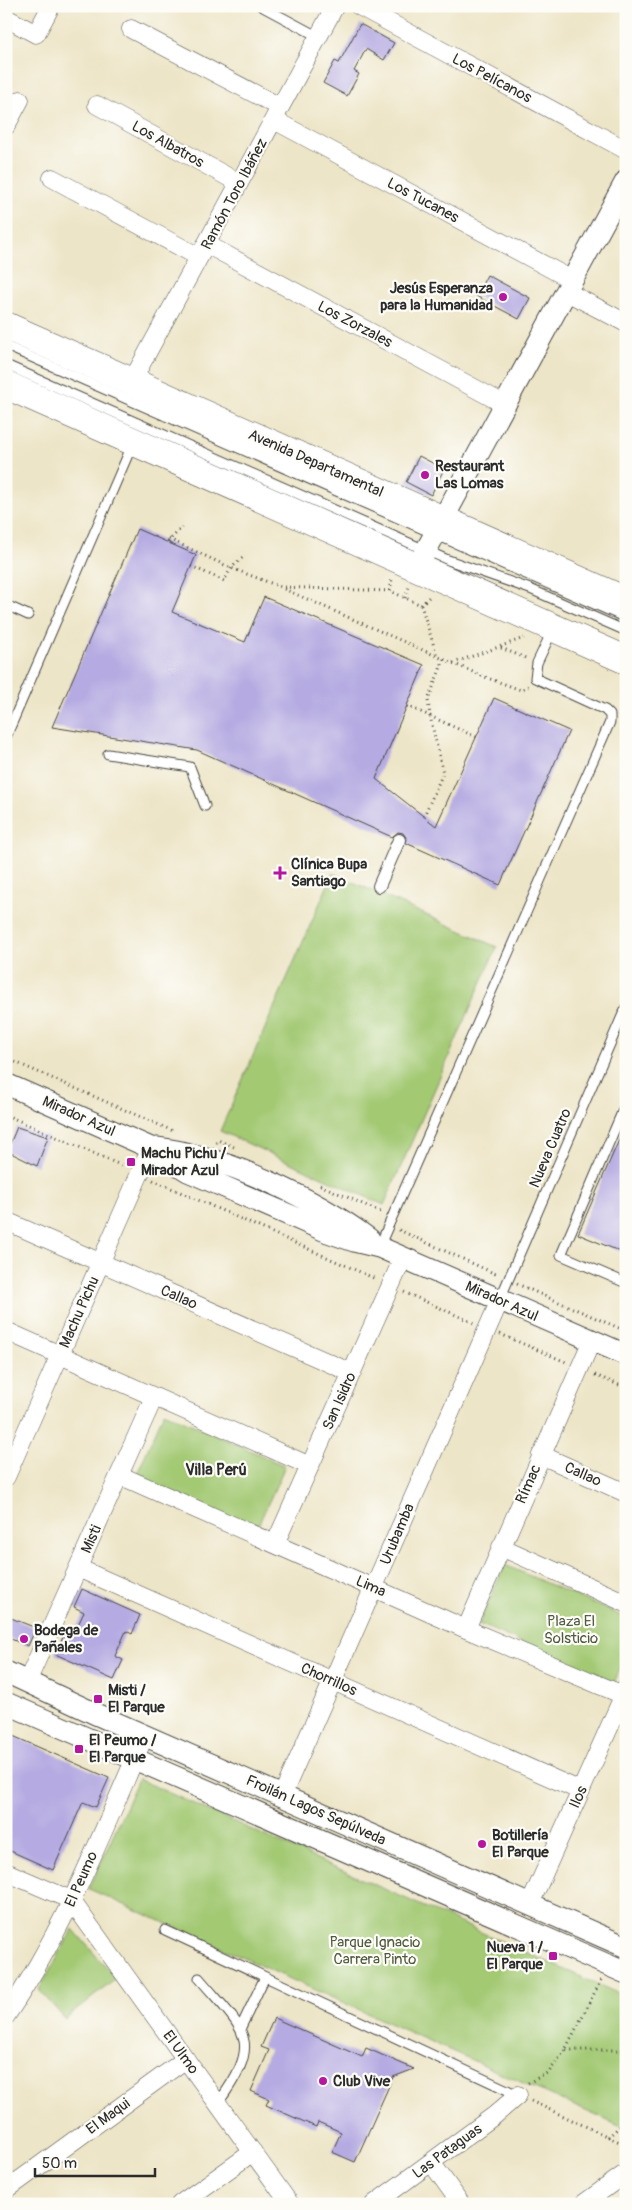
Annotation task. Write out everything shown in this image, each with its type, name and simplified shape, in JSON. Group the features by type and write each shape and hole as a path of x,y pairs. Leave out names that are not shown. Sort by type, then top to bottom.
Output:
{"main road":[{"name":"Avenida Departamental","path":"6,326 132,381 421,554 541,632 626,660"},
{"name":"Avenida Departamental","path":"6,385 207,474 421,554 626,601"}],"street":[{"path":"6,18 36,34 51,6"},
{"name":"Ramón Toro Ibáñez","path":"132,381 335,6"},
{"name":"Los Pelícanos","path":"359,6 626,150"},
{"name":"Los Tucanes","path":"131,29 569,286 626,323"},
{"path":"6,126 20,100"},
{"name":"Los Albatros","path":"97,106 239,183"},
{"name":"Los Zorzales","path":"52,178 203,251 504,404"},
{"path":"421,554 569,286 623,193"},
{"path":"379,886 399,840"},
{"name":"Mirador Azul","path":"6,1084 151,1148 179,1166 206,1179 328,1232 378,1247 626,1355"},
{"name":"Machu Pichu","path":"6,1477 151,1148"},
{"name":"Callao","path":"6,1221 352,1372"},
{"name":"San Isidro","path":"275,1544 403,1258"},
{"name":"Urubamba","path":"282,1796 486,1328 500,1300"},
{"path":"6,1331 310,1466"},
{"name":"Rímac","path":"466,1629 592,1340"},
{"name":"Misti","path":"27,1682 154,1397"},
{"name":"Callao","path":"541,1455 626,1492"},
{"name":"Lima","path":"119,1475 466,1629 625,1692"},
{"path":"501,1547 626,1603"},
{"name":"Chorrillos","path":"78,1568 581,1791"},
{"name":"Froilán Lagos Sepúlveda","path":"6,1672 626,1947"},
{"name":"Ilos","path":"530,1904 625,1692"},
{"name":"Froilán Lagos Sepúlveda","path":"6,1703 617,1970"},
{"name":"El Peumo","path":"6,2016 45,1956 145,1735"},
{"path":"437,1892 448,1868"},
{"path":"6,1872 71,1900"},
{"name":"El Ulmo","path":"71,1900 290,2204"},
{"name":"El Maqui","path":"6,2190 186,2059"},
{"name":"Las Pataguas","path":"374,2204 495,2115 518,2095"},
{"path":"180,2204 253,2152"},
{"path":"431,2162 461,2204"},
{"path":"583,2204 626,2173"}],"lane":[{"path":"261,6 319,37"},
{"path":"6,346 421,554 537,592 626,631"},
{"path":"6,365 274,484 421,554 626,618"},
{"path":"159,433 207,474 274,484"},
{"path":"6,737 134,442"},
{"path":"6,604 28,614"},
{"path":"378,1247 610,722 610,715 605,710 535,678 541,632"},
{"path":"108,754 190,767 205,806"},
{"name":"Nueva Cuatro","path":"500,1300 626,1007"},
{"path":"626,1104 561,1255 626,1283"},
{"path":"165,1930 518,2095"},
{"path":"241,2027 265,1977"},
{"path":"199,1978 241,2027 246,2041 245,2054 234,2082 218,2103"}],"path":[{"path":"182,526 168,540 444,660 521,690 525,689 535,678"},
{"path":"390,591 421,554"},
{"path":"405,598 421,554"},
{"path":"191,566 224,581 231,568 243,557"},
{"path":"281,588 390,591 421,605 437,656"},
{"path":"421,605 434,592"},
{"path":"453,663 541,632"},
{"path":"500,648 538,663"},
{"path":"424,816 443,773 428,700 444,660"},
{"path":"407,706 476,736"},
{"path":"6,1115 390,1286 626,1388"},
{"path":"617,1970 549,2072 517,2090 518,2095 626,2145"},
{"path":"564,2050 626,2050"},
{"path":"608,2137 626,2121"}],"green space":[{"path":"333,873 497,947 384,1205 220,1131"},
{"path":"164,1412 285,1466 256,1530 136,1476"},
{"name":"Plaza El Solsticio","path":"505,1565 626,1618 626,1656 614,1683 479,1624"},
{"name":"Parque Ignacio Carrera Pinto","path":"138,1779 626,1997 626,2129 89,1889"},
{"path":"73,1929 116,1979 65,2019 39,1990"}],"building":[{"path":"360,24 394,43 384,60 366,49 354,71 359,74 347,96 323,83 335,61 339,63"},
{"name":"Jesús Esperanza para la Humanidad","path":"487,275 530,298 519,319 476,296"},
{"name":"Restaurant Las Lomas","path":"419,456 444,469 431,495 406,482"},
{"path":"137,529 196,555 172,612 245,642 264,597 424,665 376,779 436,826 494,698 569,731 500,885 406,843 407,839 403,833 398,832 392,837 197,750 52,727"},
{"path":"626,1124 626,1254 578,1234"},
{"path":"17,1127 48,1137 37,1166 7,1151"},
{"path":"82,1589 140,1615 132,1634 126,1631 115,1656 123,1660 114,1680 55,1654 65,1633 73,1636 84,1612 74,1607"},
{"path":"6,1616 36,1628 28,1646 6,1637"},
{"path":"6,1733 109,1778 96,1807 83,1802 53,1870 6,1849"},
{"name":"Club Vive","path":"274,2018 362,2057 366,2048 414,2069 393,2077 355,2162 332,2152 341,2132 318,2122 316,2127 266,2105 269,2099 251,2091 269,2050 261,2047"}],"place":[{"name":"Jesús Esperanza para la Humanidad","path":"503,297"},
{"name":"Restaurant Las Lomas","path":"425,475"},
{"name":"Clínica Bupa Santiago","path":"280,873"},
{"name":"Machu Pichu / Mirador Azul","path":"131,1162"},
{"name":"Bodega de Pañales","path":"24,1639"},
{"name":"Misti / El Parque","path":"98,1699"},
{"name":"El Peumo / El Parque","path":"79,1749"},
{"name":"Botillería El Parque","path":"482,1844"},
{"name":"Nueva 1 / El Parque","path":"553,1956"},
{"name":"Club Vive","path":"323,2081"}],"district":[{"name":"Villa Perú","path":"216,1469"}]}
